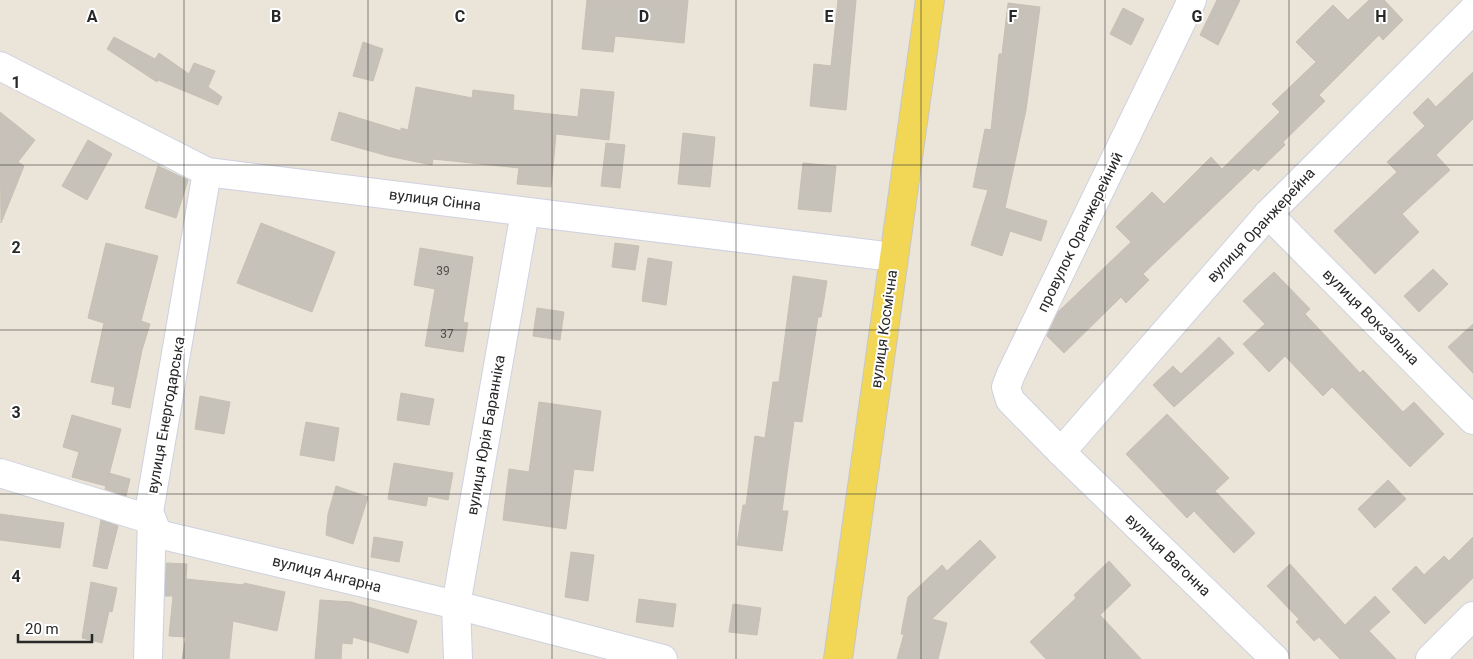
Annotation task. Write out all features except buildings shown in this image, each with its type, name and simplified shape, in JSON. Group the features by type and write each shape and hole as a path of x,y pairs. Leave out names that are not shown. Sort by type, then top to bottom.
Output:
{"main road":[{"name":"вулиця Космічна","path":"838,659 930,0"}],"street":[{"name":"провулок Оранжерейний","path":"1061,452 1010,400 1006,387 1192,0"},
{"name":"вулиця Оранжерейна","path":"1061,452 1268,214 1472,14"},
{"name":"вулиця Сінна","path":"0,66 207,172 893,257"},
{"name":"вулиця Енергодарська","path":"148,659 152,520 150,512 207,172"},
{"name":"вулиця Юрія Баранніка","path":"458,659 456,605 525,212"},
{"name":"вулиця Вокзальна","path":"1268,214 1473,420"},
{"name":"вулиця Вагонна","path":"1061,452 1275,659"},
{"name":"вулиця Ангарна","path":"0,473 152,520 158,534 456,605 663,659"},
{"path":"1430,659 1473,616"}]}
